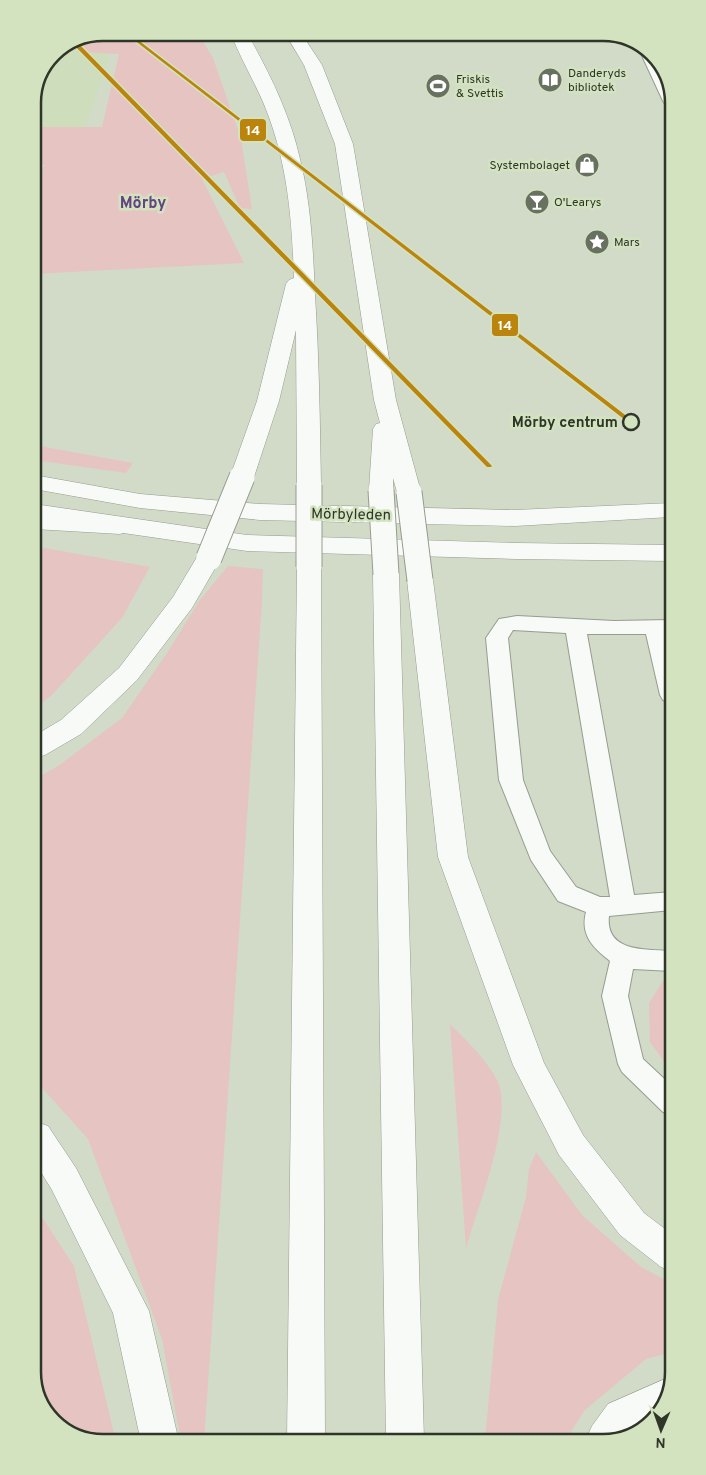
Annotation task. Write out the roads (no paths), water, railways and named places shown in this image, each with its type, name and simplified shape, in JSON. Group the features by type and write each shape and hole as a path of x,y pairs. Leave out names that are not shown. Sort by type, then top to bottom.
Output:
{"main road":[{"path":"244,41 262,78 286,141 304,251 308,358 309,485 306,1434"},
{"path":"298,41 313,65 344,144 385,400 409,492 453,857 528,1065 571,1145 632,1224 665,1250"},
{"path":"41,744 71,727 128,674 183,602 209,558 242,476 268,401 304,251"},
{"path":"385,400 381,490 386,574 405,1434"},
{"name":"Mörbyleden","path":"41,483 140,501 260,512 514,518 665,510"},
{"name":"Mörbyleden","path":"41,513 120,526 247,542 516,551 665,553"},
{"path":"41,520 120,526"},
{"path":"41,1144 64,1179 131,1311 158,1434"},
{"path":"609,1433 621,1417 658,1399"}],"lane":[{"path":"665,642 663,627 506,624 496,638 511,780 538,854 567,894 599,907 665,902"},
{"path":"574,626 624,905"},
{"path":"599,907 595,922 599,938 623,958 665,961"},
{"path":"623,958 615,996 631,1064 665,1096"}],"place":[{"name":"Danderyds bibliotek","path":"550,80"},
{"name":"Friskis & Svettis","path":"438,86"},
{"name":"Systembolaget","path":"587,165"},
{"name":"O'Learys","path":"537,202"},
{"name":"Mars","path":"597,242"},
{"name":"Mörby centrum","path":"631,422"}],"district":[{"name":"Mörby","path":"143,202"}]}
